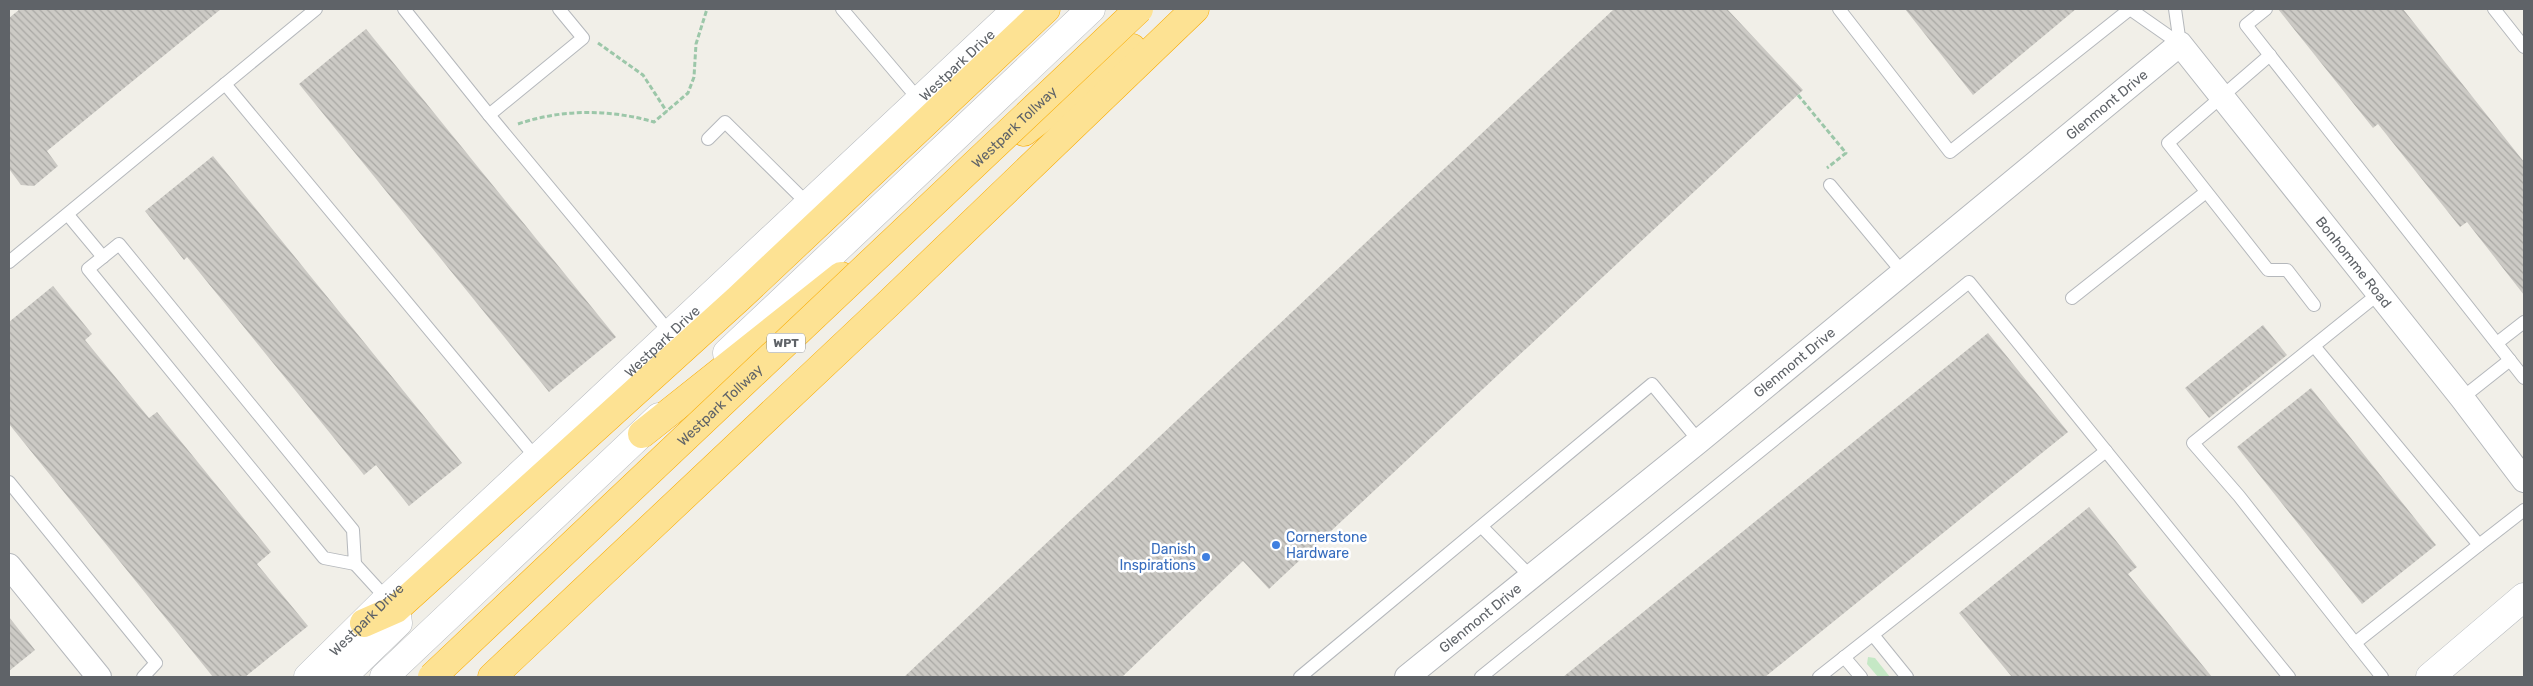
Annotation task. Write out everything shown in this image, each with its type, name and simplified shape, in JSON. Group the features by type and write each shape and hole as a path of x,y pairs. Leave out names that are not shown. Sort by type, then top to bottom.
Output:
{"highway":[{"path":"364,623 392,604 738,299 1046,9"},
{"name":"Westpark Tollway","path":"432,677 1139,9"},
{"path":"642,434 1182,9"},
{"path":"492,677 890,302 1194,9"}],"main road":[{"name":"Westpark Drive","path":"392,604 537,459 1017,9"},
{"path":"384,677 1091,9"},
{"path":"2430,677 2524,597"},
{"path":"342,677 398,623 392,604"},
{"name":"Westpark Drive","path":"308,677 364,623"}],"street":[{"name":"Bonhomme Road","path":"2180,44 2377,295 2462,398 2524,480"},
{"name":"Glenmont Drive","path":"1407,677 1903,274 2180,44"},
{"path":"9,566 99,677"}],"lane":[{"path":"9,262 316,9"},
{"path":"404,9 488,115 671,334"},
{"path":"488,115 583,38 559,9"},
{"path":"842,9 920,101"},
{"path":"1839,9 1950,152 2130,9 2180,44"},
{"path":"2175,9 2180,44"},
{"path":"2266,9 2246,25 2524,378"},
{"path":"2494,9 2524,47"},
{"path":"2270,55 2168,143 2268,270 2287,270 2314,305"},
{"path":"225,84 537,459"},
{"path":"708,139 725,122 809,205"},
{"path":"1830,185 1903,274"},
{"path":"2072,298 2206,192"},
{"path":"68,215 103,257"},
{"path":"355,564 354,530 126,251 119,244 88,269 324,558 355,564 392,604"},
{"path":"1481,677 1969,282 2289,677"},
{"path":"2377,295 2193,443 2239,496 2382,677"},
{"path":"2497,343 2524,322"},
{"path":"2314,346 2479,545"},
{"path":"2462,398 2510,360"},
{"path":"1300,677 1652,384 1700,440"},
{"path":"1819,677 2106,451"},
{"path":"9,482 156,663 143,677"},
{"path":"2355,643 2524,510"},
{"path":"1482,527 1531,577"},
{"path":"1873,635 1907,677"},
{"path":"1844,657 1861,677"}],"path":[{"path":"501,130 536,118 580,112 630,115 654,122 688,93 694,76 696,44 707,9"},
{"path":"583,38 599,44 643,75 667,112"},
{"path":"1798,95 1846,153 1820,174 1830,185"}],"green space":[{"path":"1868,657 1875,658 1890,677 1878,677 1867,664"}],"building":[{"path":"20,9 221,9 47,151 58,166 34,186 21,185 9,169 9,18"},
{"path":"1614,9 1727,9 1803,90 1269,589 1243,561 1122,677 904,677"},
{"path":"1905,9 2076,9 1973,95"},
{"path":"2278,9 2403,9 2524,162 2524,295 2467,222 2460,227 2378,124 2373,128"},
{"path":"366,29 616,337 549,392 299,84"},
{"path":"213,156 462,463 409,506 376,465 364,475 187,257 184,260 145,211"},
{"path":"53,286 92,334 85,340 149,418 157,412 271,552 257,564 308,626 245,677 213,677 9,424 9,322"},
{"path":"2263,325 2287,355 2209,418 2185,388"},
{"path":"1988,333 2068,432 1765,677 1563,677"},
{"path":"2311,388 2436,545 2362,604 2237,447"},
{"path":"2089,507 2137,567 2128,574 2212,677 2012,677 1959,613"},
{"path":"9,617 35,650 9,671"}],"place":[{"name":"Cornerstone Hardware","path":"1276,545"},
{"name":"Danish Inspirations","path":"1206,557"}]}
